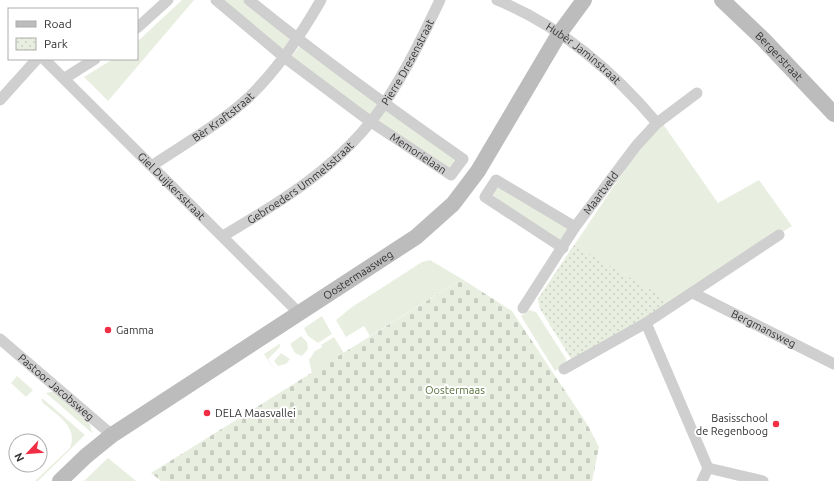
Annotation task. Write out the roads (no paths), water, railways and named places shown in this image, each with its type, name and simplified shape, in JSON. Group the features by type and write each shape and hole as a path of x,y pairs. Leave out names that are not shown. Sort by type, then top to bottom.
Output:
{"street":[{"path":"138,27 168,0"},
{"name":"Memorielaan","path":"216,0 284,57 371,122 451,176 463,159 384,104 297,39 249,0"},
{"name":"Bèr Kraftstraat","path":"152,165 222,118 248,98 284,57 321,0"},
{"name":"Pierre Dresenstraat","path":"371,122 411,60 440,0"},
{"name":"Hubèr Jaminstraat","path":"497,0 559,34 606,68 657,123"},
{"name":"Oostermaasweg","path":"60,481 86,456 112,435 416,237 453,204 466,188 492,148 559,34 584,0"},
{"name":"Bergerstraat","path":"722,0 763,38 834,114"},
{"path":"0,100 36,60"},
{"name":"Giel Duijkersstraat","path":"45,60 65,78 299,313"},
{"path":"65,78 93,60"},
{"name":"Maartveld","path":"523,308 576,227 614,173 657,123 697,93"},
{"name":"Gebroeders Ummelsstraat","path":"223,236 284,200 318,174 337,158 371,122"},
{"path":"563,248 485,197 489,189 496,180 576,227"},
{"path":"564,369 646,323 780,235"},
{"name":"Bergmansweg","path":"693,293 834,364"},
{"path":"646,323 708,468 702,481"},
{"name":"Pastoor Jacobsweg","path":"0,339 112,435"},
{"path":"708,468 763,481"}],"place":[{"name":"Gamma","path":"108,330"},
{"name":"DELA Maasvallei","path":"207,413"},
{"name":"Basisschool de Regenboog","path":"776,424"}],"park label":[{"name":"Oostermaas","path":"455,390"}]}
